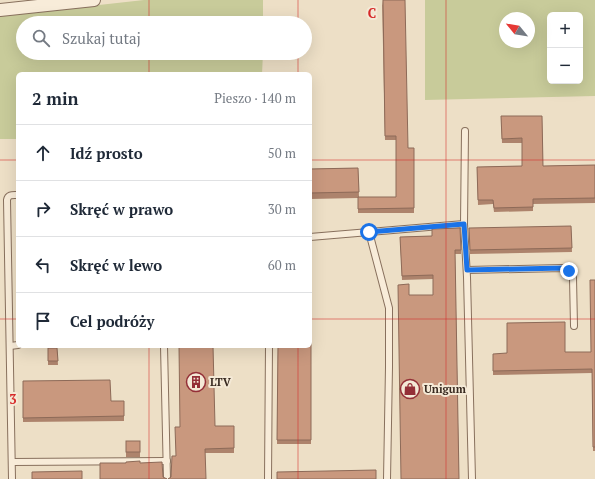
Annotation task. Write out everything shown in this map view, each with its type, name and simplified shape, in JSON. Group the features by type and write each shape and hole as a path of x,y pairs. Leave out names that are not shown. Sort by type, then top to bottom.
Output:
{"street":[{"path":"0,10 94,0"}],"lane":[{"path":"465,131 464,224 467,270 472,479"},
{"path":"12,479 7,200 8,196 16,195"},
{"path":"312,237 464,224"},
{"path":"369,232 389,308 387,479"},
{"path":"467,270 566,269 573,278 574,326"},
{"path":"10,346 16,345"},
{"path":"164,348 167,479"},
{"path":"268,479 269,348"},
{"path":"12,462 167,461"}],"green space":[{"path":"144,0 263,0 263,16 16,16 16,60 263,60 262,72 16,72 16,139 0,139 0,16"},
{"path":"425,0 595,0 595,96 425,100"}],"building":[{"path":"383,0 405,0 408,148 414,148 414,208 358,209 358,197 396,197 396,136 385,136"},
{"path":"501,116 542,116 543,166 595,165 595,198 533,199 533,207 494,208 493,200 478,200 477,167 522,166 522,138 502,139"},
{"path":"358,168 359,192 312,193 312,169"},
{"path":"571,226 572,248 470,250 469,228"},
{"path":"460,228 461,250 455,250 459,479 401,479 398,285 409,284 409,295 433,295 433,275 402,276 400,237 432,236 432,229"},
{"path":"590,280 595,280 595,447 593,447 592,369 493,371 493,354 507,353 507,323 565,322 565,352 591,352"},
{"path":"48,348 57,348 58,361 48,361"},
{"path":"179,348 213,348 215,426 234,426 234,448 205,449 206,479 168,479 171,477 172,456 176,456 175,427 180,427"},
{"path":"278,348 311,348 311,440 277,440"},
{"path":"110,380 111,401 124,401 124,416 23,418 23,381"},
{"path":"126,441 140,441 140,452 126,452"},
{"path":"140,461 140,463 162,462 163,477 167,479 100,479 100,463 126,463"},
{"path":"376,470 376,479 277,479 277,472"},
{"path":"82,471 82,479 32,479 32,472"}],"place":[{"name":"LTV","path":"196,382"},
{"name":"Unigum","path":"410,389"}],"route":[{"path":"369,232 464,224 467,270 563,268 569,271"}]}
